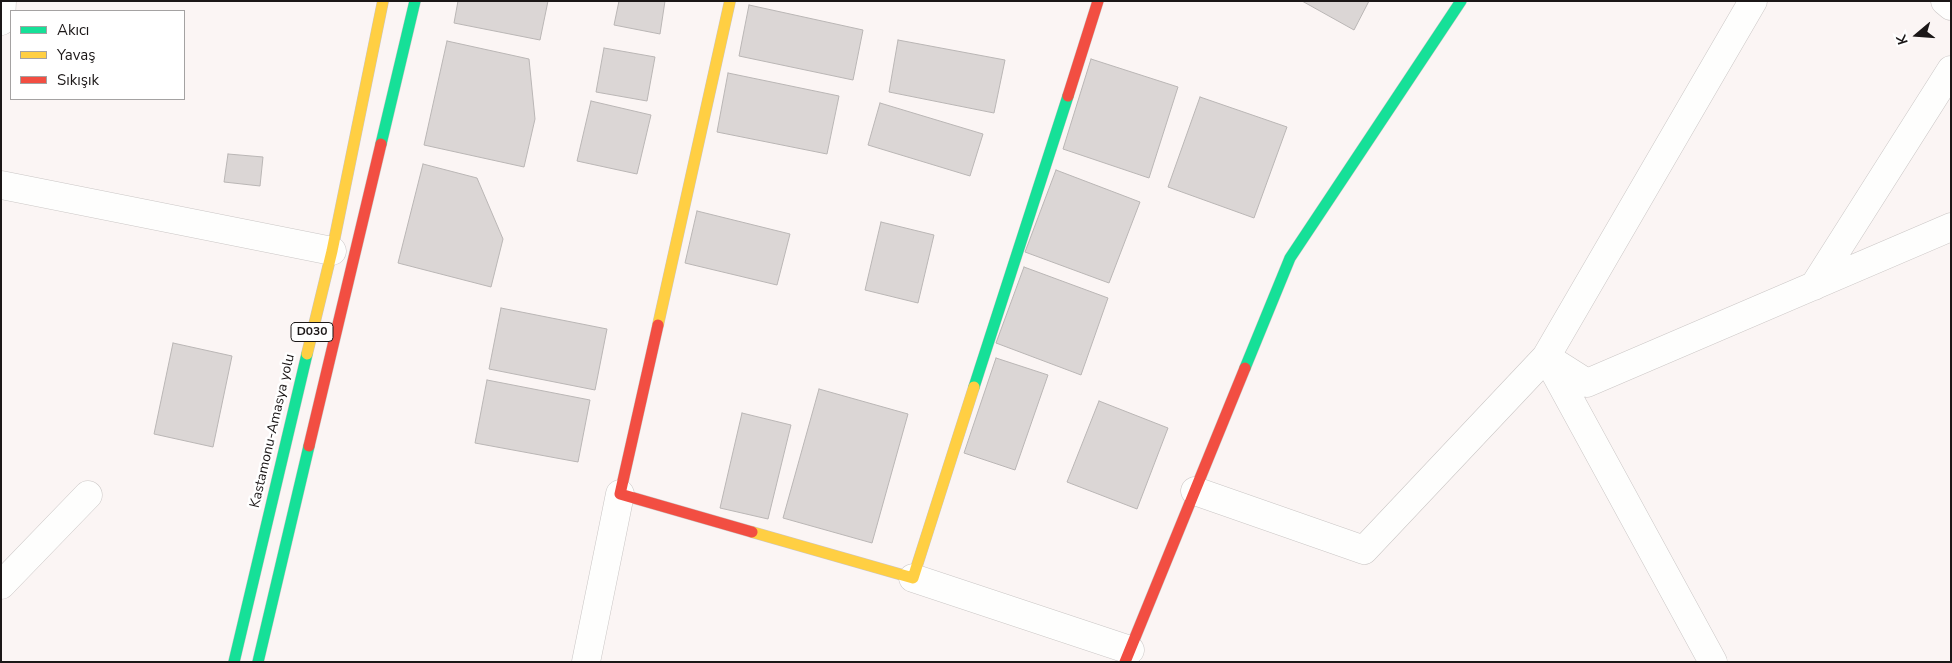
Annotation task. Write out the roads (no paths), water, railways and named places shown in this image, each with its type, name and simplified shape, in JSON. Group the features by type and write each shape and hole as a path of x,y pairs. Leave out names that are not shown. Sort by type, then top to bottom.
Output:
{"street":[{"path":"1,21 2,1"},
{"name":"Kastamonu-Amasya yolu","path":"234,662 332,251 383,1"},
{"path":"258,662 415,1"},
{"path":"586,662 620,494 730,1"},
{"path":"913,578 1098,1"},
{"path":"620,494 913,578 1128,656 1290,258 1461,1"},
{"path":"1195,491 1364,550 1546,357 1753,1"},
{"path":"1945,1 1951,6"},
{"path":"1814,286 1951,70"},
{"path":"1,185 332,251"},
{"path":"1546,357 1587,383 1951,227"},
{"path":"1546,357 1713,662"},
{"path":"1,585 88,495"}]}
